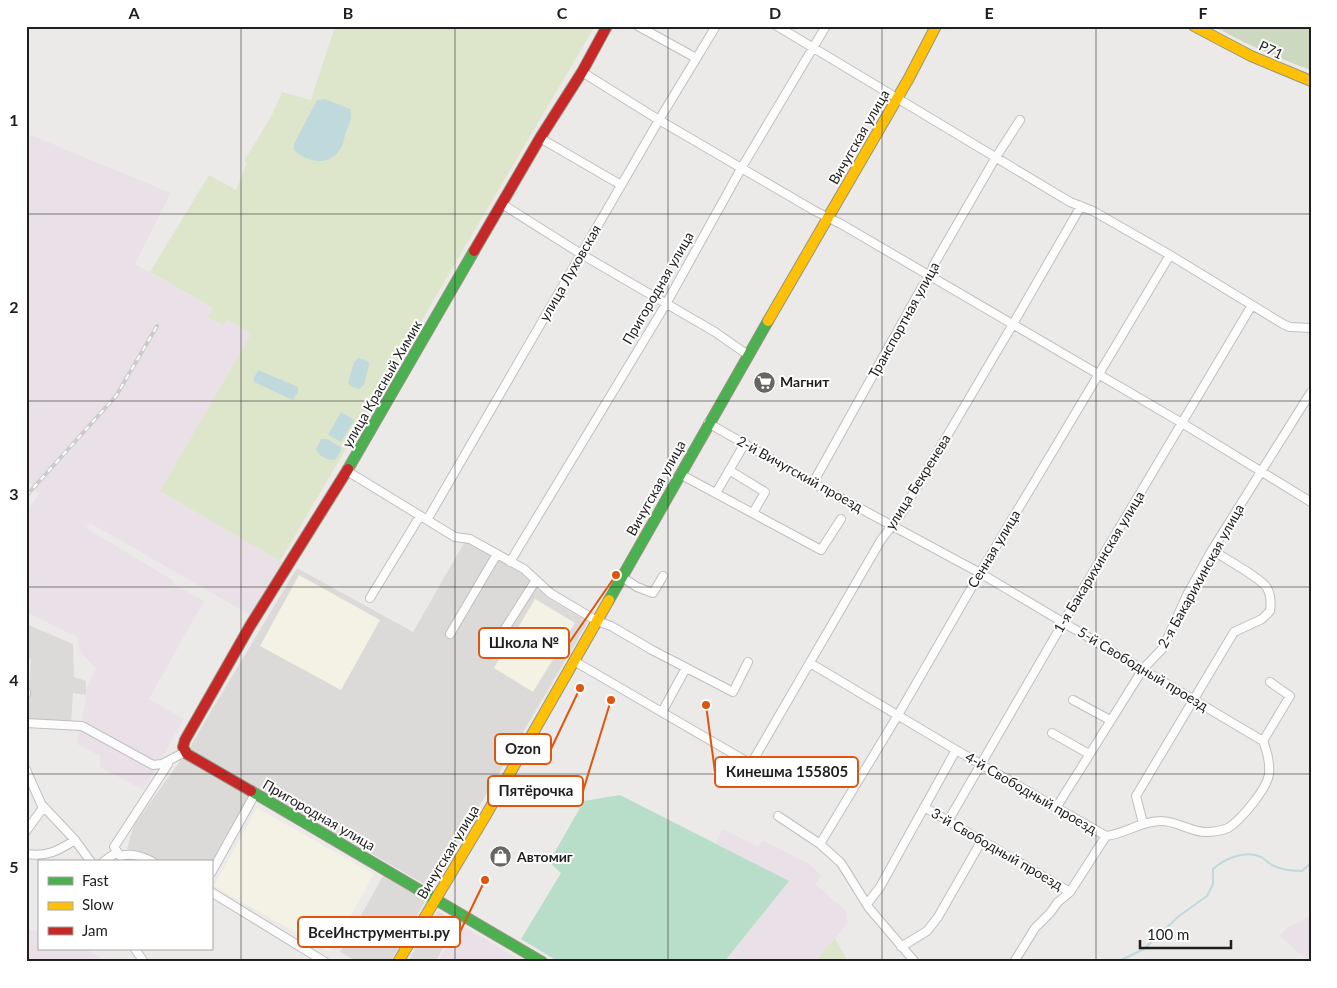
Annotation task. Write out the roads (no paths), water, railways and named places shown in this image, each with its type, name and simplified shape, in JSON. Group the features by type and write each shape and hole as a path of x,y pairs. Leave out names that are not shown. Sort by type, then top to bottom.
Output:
{"street":[{"name":"улица Красный Химик","path":"186,753 183,747 185,740 204,707 253,623 347,471 540,138 582,72 607,26"},
{"path":"638,26 696,58"},
{"name":"улица Луховская","path":"370,598 423,518 716,26"},
{"path":"777,26 812,49 897,97 1070,202 1081,206 1170,255 1283,324 1290,327 1311,328"},
{"name":"Пригородная улица","path":"510,562 666,304 742,167 826,26"},
{"name":"Вичугская улица","path":"398,962 597,621 708,423 828,218 936,26"},
{"name":"Р71","path":"1194,26 1254,57 1311,81"},
{"path":"582,72 659,120 1099,374 1311,502"},
{"name":"Транспортная улица","path":"813,483 922,287 931,276 933,266 996,157 1020,120"},
{"path":"540,138 622,185"},
{"path":"502,204 581,254 715,332 748,354"},
{"name":"улица Бекренева","path":"662,712 751,764 881,540 901,514 1081,206"},
{"name":"Сенная улица","path":"820,844 1170,255"},
{"name":"1-я Бакарихинская улица","path":"948,821 1064,621 1252,305"},
{"name":"2-я Бакарихинская улица","path":"1056,808 1143,669 1163,648 1187,595 1212,550 1311,392"},
{"name":"2-й Вичугский проезд","path":"708,423 813,483 892,525"},
{"path":"716,493 745,443"},
{"path":"729,470 765,492 752,513"},
{"path":"347,471 454,537 470,539 524,570 550,593 597,621 611,626 733,692 748,662"},
{"path":"680,474 821,550 841,518"},
{"name":"5-й Свободный проезд","path":"892,525 1064,621 1263,741"},
{"path":"1143,823 1136,796 1234,632 1267,616 1271,606 1267,588 1212,550"},
{"path":"450,634 497,554"},
{"path":"622,577 637,587 653,593 663,576"},
{"path":"489,654 536,580"},
{"path":"574,661 662,712 686,668"},
{"name":"4-й Свободный проезд","path":"810,663 1106,836 1122,832 1143,823 1160,821 1174,822 1203,832 1223,830 1229,827 1242,817 1267,783 1269,774 1268,754 1263,741"},
{"path":"1263,741 1290,696 1270,682"},
{"path":"1073,700 1110,720"},
{"path":"26,723 87,728 153,765 162,764 186,753"},
{"path":"1052,733 1089,754"},
{"path":"867,904 880,887 956,750"},
{"name":"Пригородная улица","path":"186,753 542,962"},
{"path":"118,854 114,847 168,764"},
{"path":"26,770 43,806 75,840 90,860"},
{"path":"212,872 255,794"},
{"path":"26,831 44,808 43,806"},
{"name":"3-й Свободный проезд","path":"924,807 1070,892"},
{"path":"778,816 820,844 845,868 867,904 915,962"},
{"path":"1014,962 1035,928 1058,902 1070,892 1106,836"},
{"path":"26,854 40,856 60,850 75,840"},
{"path":"901,947 927,931 938,917 982,840"},
{"path":"107,860 118,854 141,856 149,860"},
{"path":"212,893 325,962"},
{"path":"136,950 144,962"}],"water":[{"path":"325,99 350,109 351,118 339,151 334,156 323,161 311,160 294,150 294,144 317,100"},
{"path":"358,358 368,361 369,365 364,385 359,389 352,387 348,383 354,362"},
{"path":"258,370 298,387 298,392 293,400 254,382 253,380"},
{"path":"341,412 354,420 341,442 328,435"},
{"path":"321,439 327,439 341,447 335,460 324,458 317,452 316,449"}],"waterway":[{"path":"1117,962 1144,949 1179,916 1207,896 1213,884 1213,869 1223,861 1249,854 1261,857 1277,867 1298,871 1302,871 1311,863"}],"railway":[{"path":"26,496 116,396 157,326"}],"place":[{"name":"Магнит","path":"764,382"},
{"name":"Школа №","path":"616,575"},
{"name":"Ozon","path":"580,688"},
{"name":"Пятёрочка","path":"611,700"},
{"name":"Кинешма 155805","path":"706,705"},
{"name":"Автомиг","path":"501,857"},
{"name":"ВсеИнструменты.ру","path":"485,880"}]}
